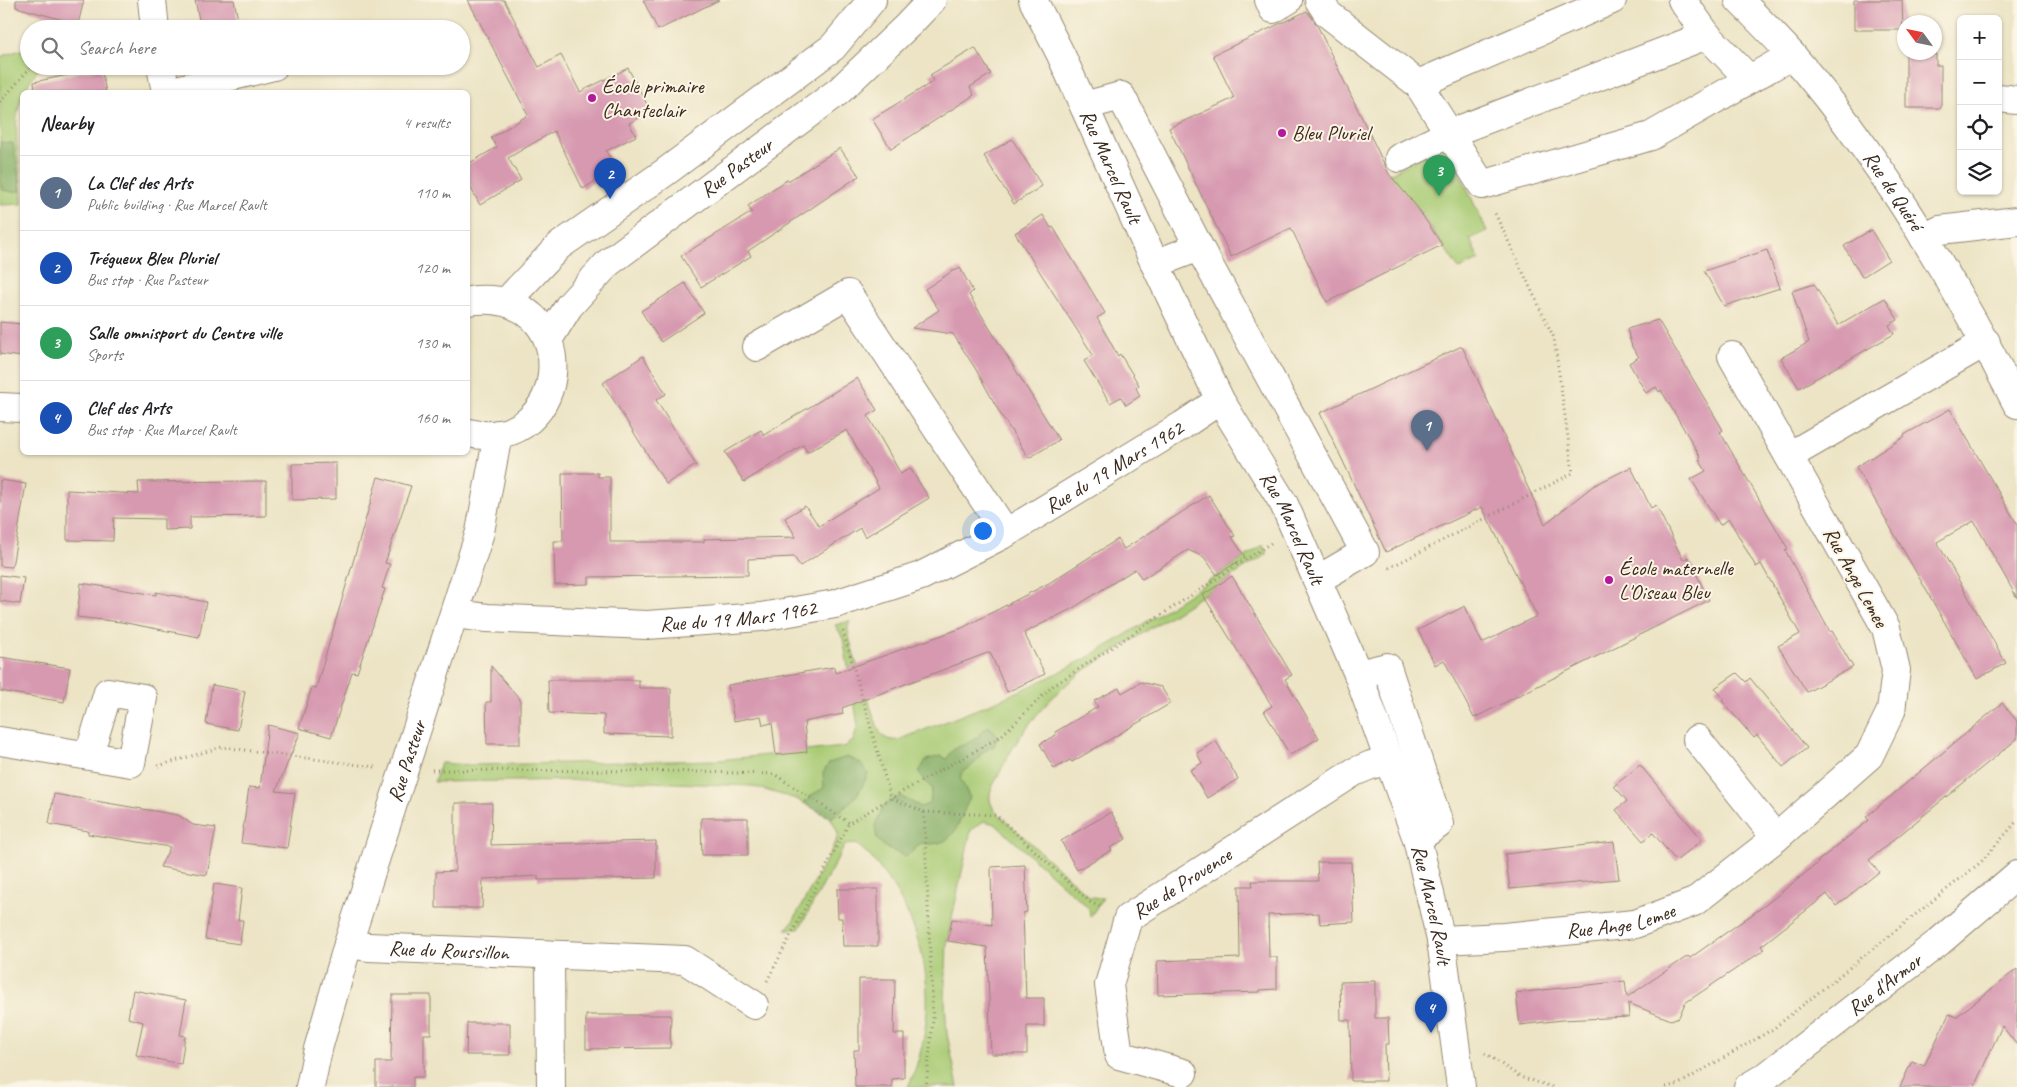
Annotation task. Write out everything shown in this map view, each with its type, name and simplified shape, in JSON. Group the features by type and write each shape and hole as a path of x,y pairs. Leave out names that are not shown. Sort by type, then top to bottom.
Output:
{"street":[{"path":"152,0 154,20"},
{"name":"Rue Pasteur","path":"506,302 559,246 664,172 833,48 872,0"},
{"name":"Rue Pasteur","path":"548,340 569,306 608,263 839,91 908,26 932,0"},
{"name":"Rue Marcel Rault","path":"1032,0 1061,55 1155,264 1220,400 1284,504 1358,674 1417,839 1441,940 1459,1075"},
{"path":"1269,0 1273,9 1288,0"},
{"path":"1319,0 1328,14 1418,84 1482,185 1651,136 1792,55"},
{"path":"1418,84 1612,0"},
{"path":"1682,0 1707,35 1749,79"},
{"name":"Rue de Quéré","path":"1740,0 1792,55 1856,137 1924,238 1986,342 2017,404"},
{"path":"1399,158 1448,134 1707,35"},
{"path":"163,75 167,90"},
{"path":"175,90 237,75"},
{"path":"1084,106 1121,96 1199,246 1365,552 1317,580"},
{"path":"2002,98 2017,100"},
{"path":"1924,238 1940,230 2017,221"},
{"path":"1155,264 1199,246"},
{"path":"758,347 848,294 1006,533"},
{"path":"470,301 486,298 506,302 524,310 538,324 548,340 553,360 552,380 545,399 533,415 522,423 498,434 470,433"},
{"path":"1790,456 1986,342"},
{"name":"Rue Ange Lemee","path":"1441,940 1504,937 1635,924 1694,902 1776,838 1869,756 1891,711 1896,670 1886,628 1732,356"},
{"name":"Rue du 19 Mars 1962","path":"455,614 487,618 647,625 760,617 835,604 921,576 1006,533 1183,425 1220,400"},
{"path":"0,408 20,408"},
{"name":"Rue Pasteur","path":"310,1087 318,1049 348,944 480,532 498,434"},
{"path":"1358,674 1388,667 1439,824 1417,839"},
{"path":"0,741 131,762 143,698 108,692 89,755"},
{"path":"1697,739 1776,838"},
{"name":"Rue de Provence","path":"1183,1073 1118,1055 1109,985 1128,918 1354,772 1389,760"},
{"name":"Rue d'Armor","path":"1748,1087 1768,1075 1939,942 2017,875"},
{"name":"Rue du Roussillon","path":"348,944 368,948 685,960 754,1005"},
{"path":"550,955 551,1087"}],"path":[{"path":"0,102 24,75"},
{"path":"1388,569 1573,473 1554,338 1482,185"},
{"path":"754,1005 849,823 1000,738 1053,686 1294,527"},
{"path":"835,604 891,798"},
{"path":"131,762 153,767 222,747 372,766 402,780 434,770 774,774 849,823"},
{"path":"891,798 924,812 996,815 1091,903 1128,918"},
{"path":"924,812 933,1020 926,1087"},
{"path":"1666,1087 1680,1084 1773,1029 1981,862 2017,821"},
{"path":"1459,1075 1486,1053 1520,1077 1552,1087"}],"green space":[{"path":"20,50 20,75 35,75 25,90 20,90 20,103 17,115 16,132 20,176 20,204 0,205 0,57"},
{"path":"0,142 13,143 20,191 3,190 0,184"},
{"path":"1446,144 1487,231 1470,239 1479,260 1459,269 1417,207 1397,186 1389,174"},
{"path":"1263,545 1267,554 1079,674 1043,707 1023,732 1006,759 990,792 990,800 994,810 1090,897 1103,898 1090,917 1089,909 1084,904 995,824 984,821 971,830 947,941 945,1000 947,1034 958,1087 908,1087 918,1061 924,1035 927,1008 922,955 903,905 889,881 866,852 856,844 845,845 799,929 786,929 793,921 836,842 838,833 831,818 796,799 751,786 599,780 434,782 441,763 470,765 719,760 844,747 853,741 858,725 843,638 835,625 850,621 848,628 852,647 878,727 884,737 898,740 996,701 1090,656 1134,630"},
{"path":"989,726 998,735 994,746 981,753 978,760 963,771 960,778 970,798 958,825 949,838 933,844 921,843 906,857 885,847 877,839 875,826 883,806 900,796 921,807 930,803 932,788 925,782 919,772 926,760 941,756 947,759 954,749 973,741"},
{"path":"847,757 860,763 868,773 862,787 854,798 831,818 804,803 813,794 824,788 823,773 829,763"}],"building":[{"path":"16,0 84,0 79,20 63,20 16,7"},
{"path":"195,0 234,0 238,20 199,20"},
{"name":"École primaire Chanteclair","path":"468,0 504,0 539,67 561,55 580,92 628,68 651,112 629,123 636,136 606,151 615,168 583,189 554,131 508,158 521,180 480,205 470,187 470,163 497,147 491,138 528,115"},
{"path":"643,0 719,0 658,30"},
{"path":"1854,0 1902,0 1902,15 1897,15 1897,30 1854,30"},
{"name":"Bleu Pluriel","path":"1307,11 1317,25 1389,174 1417,207 1442,245 1327,302 1291,228 1231,257 1169,128 1234,98 1213,55"},
{"path":"975,48 991,74 970,87 974,95 891,149 872,119 934,81 930,75"},
{"path":"1906,60 1936,60 1936,65 1941,65 1941,108 1906,108"},
{"path":"68,75 102,75 106,90 35,90 34,82"},
{"path":"1012,139 1042,186 1014,204 984,156"},
{"path":"840,148 859,176 748,251 751,256 701,287 681,256 752,212 748,206 788,179 788,181"},
{"path":"1043,215 1051,228 1053,227 1105,313 1097,318 1118,356 1120,354 1139,385 1136,388 1140,396 1126,405 1121,397 1110,403 1084,361 1093,355 1015,233"},
{"path":"1871,230 1889,260 1862,277 1844,246"},
{"path":"1767,250 1780,288 1724,306 1704,271"},
{"path":"960,268 973,291 969,295 1059,440 1029,458 953,334 912,328 939,310 925,289"},
{"path":"685,283 704,313 661,342 641,311"},
{"path":"1814,284 1838,325 1885,298 1898,320 1889,325 1894,334 1799,388 1781,358 1809,342 1792,291"},
{"path":"1658,320 1723,430 1720,432 1788,549 1785,550 1830,632 1832,631 1853,667 1807,692 1778,646 1800,634 1761,564 1756,567 1729,519 1720,525 1691,479 1706,471 1699,459 1701,458 1661,390 1659,392 1656,387 1646,393 1629,363 1639,357 1632,347 1627,329"},
{"path":"0,322 20,324 20,357 0,354"},
{"path":"1462,346 1545,524 1593,486 1631,467 1651,508 1656,505 1683,560 1688,557 1709,600 1474,718 1444,660 1435,665 1418,630 1465,606 1482,643 1537,616 1482,507 1386,552 1320,413"},
{"path":"643,356 666,394 656,400 696,465 666,484 603,383"},
{"path":"857,378 877,410 868,416 901,474 910,468 929,498 865,537 860,528 800,566 794,557 748,559 748,575 589,577 589,584 555,585 554,541 563,541 562,473 598,473 598,477 610,477 610,542 704,542 704,539 796,537 785,518 805,506 819,526 879,488 847,430 807,452 803,445 744,482 725,452 761,430 764,435"},
{"path":"1950,409 2017,524 2017,598 1974,521 1937,542 2006,663 1977,679 1856,467 1904,437 1904,435"},
{"path":"336,463 336,499 292,500 292,464"},
{"path":"378,477 411,486 385,563 390,564 382,588 385,589 357,673 352,672 331,737 299,728 312,687 316,688"},
{"path":"0,480 26,484 12,567 0,566"},
{"path":"266,481 266,516 190,517 190,529 164,530 164,519 114,518 113,541 67,540 67,490 139,494 138,482"},
{"path":"1209,495 1235,536 1232,537 1245,557 1217,575 1204,557 1188,550 1142,579 1135,569 1073,608 1024,633 1045,674 1007,692 990,652 842,708 843,714 804,722 807,752 776,755 772,723 763,725 761,716 734,721 728,685 834,667 835,673 962,628 1049,583 1118,539 1124,549"},
{"path":"0,575 24,578 20,604 0,601"},
{"path":"1232,576 1292,675 1285,679 1319,738 1290,755 1264,711 1272,706 1203,595"},
{"path":"81,583 156,595 156,592 206,602 199,637 121,622 77,617"},
{"path":"0,657 70,668 64,702 0,691"},
{"path":"491,666 520,699 520,744 487,744 486,702 491,702"},
{"path":"1737,673 1746,682 1750,678 1807,748 1783,767 1757,735 1754,738 1722,701 1724,699 1715,688"},
{"path":"548,680 639,680 639,688 671,688 671,736 604,734 604,715 549,713"},
{"path":"1141,682 1161,687 1171,703 1072,762 1070,760 1054,769 1040,744 1056,735 1055,732 1098,707 1094,701 1119,688 1122,693"},
{"path":"212,685 245,691 238,730 206,724"},
{"path":"2002,703 2017,721 2017,739 1869,860 1879,872 1836,906 1827,894 1761,946 1764,950 1685,1003 1679,1017 1671,1020 1628,1003 1629,1017 1562,1020 1520,1025 1516,993 1625,981 1627,997 1688,956 1690,958 1764,906 1818,863 1869,820 1866,817"},
{"path":"268,725 300,733 276,791 295,793 287,848 241,843 249,787 260,788"},
{"path":"1216,741 1238,779 1207,798 1190,770 1202,763 1197,753"},
{"path":"1640,765 1702,840 1676,861 1653,833 1643,841 1616,810 1627,801 1614,786"},
{"path":"54,794 178,815 193,825 216,828 207,875 160,867 170,847 88,834 88,831 49,824"},
{"path":"455,803 492,803 491,845 656,841 656,878 538,880 538,876 483,879 482,908 436,908 436,872 455,871"},
{"path":"1111,812 1126,839 1110,848 1112,850 1077,870 1061,841"},
{"path":"701,818 748,818 748,855 702,855"},
{"path":"1614,842 1619,879 1510,889 1505,854"},
{"path":"1317,862 1351,862 1354,922 1320,924 1319,913 1268,915 1269,957 1277,957 1277,989 1260,990 1260,992 1158,995 1157,961 1240,958 1239,886 1253,886 1252,881 1318,881"},
{"path":"1025,865 1027,912 1023,913 1026,998 1044,998 1044,1026 1027,1026 1027,1054 991,1054 987,947 948,941 952,919 992,925 991,867"},
{"path":"214,884 242,888 238,920 243,920 240,944 205,939"},
{"path":"837,889 878,889 878,946 843,946 842,918 838,918"},
{"path":"2017,969 2017,1045 2002,1026 1974,1087 1900,1087 1912,1061 1924,1066 1949,1014 1956,1017"},
{"path":"859,979 895,979 894,1034 904,1034 904,1078 892,1079 892,1087 855,1087 854,1050 859,1050"},
{"path":"1375,981 1375,1018 1388,1018 1389,1044 1385,1044 1386,1081 1351,1081 1350,1020 1341,1020 1340,982"},
{"path":"133,990 186,1000 180,1035 185,1036 181,1064 136,1055 143,1022 128,1018"},
{"path":"392,995 431,995 431,1034 424,1034 424,1077 413,1077 413,1087 376,1087 376,1062 391,1062"},
{"path":"586,1015 671,1015 670,1048 586,1049"},
{"path":"467,1023 510,1023 510,1055 466,1055"}],"place":[{"name":"École primaire Chanteclair","path":"592,98"},
{"name":"Bleu Pluriel","path":"1282,133"},
{"name":"Salle omnisport du Centre ville","path":"1439,196"},
{"name":"Trégueux Bleu Pluriel","path":"610,199"},
{"name":"La Clef des Arts","path":"1427,451"},
{"name":"École maternelle L'Oiseau Bleu","path":"1609,580"},
{"name":"Clef des Arts","path":"1431,1033"}]}
